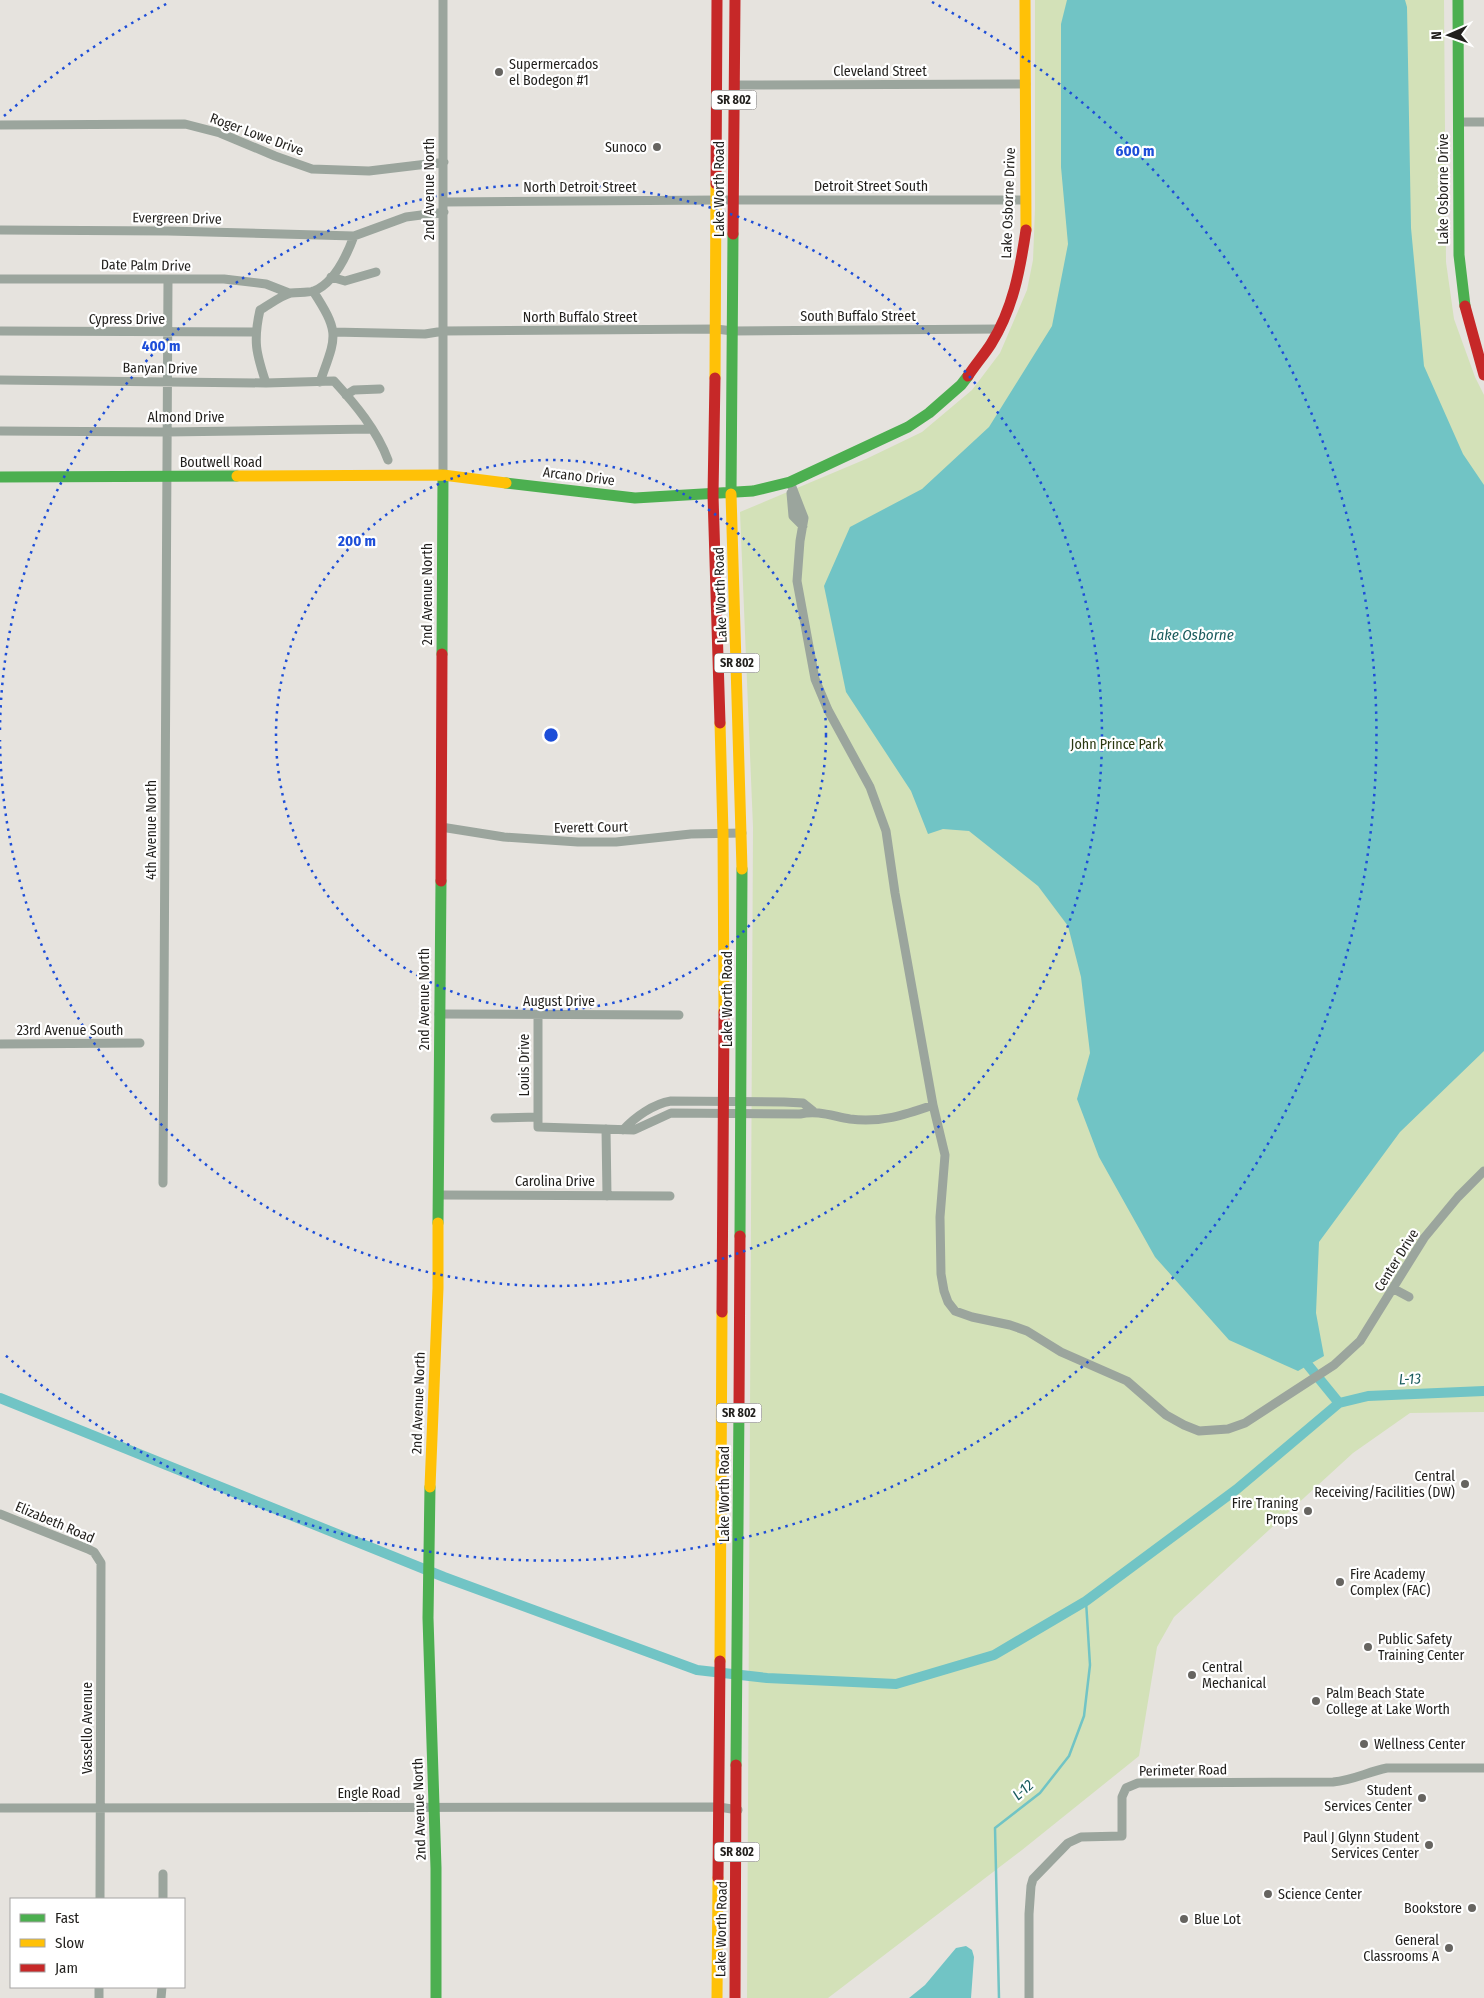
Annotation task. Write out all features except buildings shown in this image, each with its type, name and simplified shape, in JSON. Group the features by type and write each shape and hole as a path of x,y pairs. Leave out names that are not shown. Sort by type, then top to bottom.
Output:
{"main road":[{"name":"Lake Worth Road","path":"717,0 716,329 713,495 723,833 724,1101 717,1998"},
{"name":"Lake Worth Road","path":"735,0 731,493 742,833 742,1101 737,1648 738,1810 735,1998"},
{"name":"Lake Osborne Drive","path":"713,495 754,491 790,482 892,436 929,413 961,385 977,365 1000,329 1011,303 1020,270 1024,245 1026,200 1026,0"},
{"name":"Lake Osborne Drive","path":"1458,0 1460,280 1466,313 1484,375"},
{"name":"Arcano Drive","path":"443,475 635,498 713,495"},
{"name":"Boutwell Road","path":"0,476 443,475"},
{"name":"2nd Avenue North","path":"436,1998 435,1807 428,1549 438,1288 443,475"},
{"path":"720,1500 728,1518 732,1564 738,1582"}],"street":[{"name":"2nd Avenue North","path":"443,475 444,0"},
{"name":"Cleveland Street","path":"734,85 1026,84"},
{"path":"1458,122 1484,122"},
{"name":"Roger Lowe Drive","path":"0,125 185,124 220,133 312,169 369,171 444,162"},
{"name":"Detroit Street South","path":"717,200 1026,200"},
{"name":"North Detroit Street","path":"444,202 717,200"},
{"path":"266,383 258,358 255,332 260,310 289,294 313,291 331,278 345,257 354,236 406,216 444,212"},
{"name":"Evergreen Drive","path":"0,230 168,231 354,236"},
{"path":"331,278 345,281 376,272"},
{"name":"Date Palm Drive","path":"0,279 224,279 266,284 289,294"},
{"name":"4th Avenue North","path":"163,1183 168,280"},
{"path":"313,291 327,312 333,332 331,355 320,382 334,382 346,394 372,429 388,460"},
{"name":"South Buffalo Street","path":"716,329 733,331 1000,329"},
{"name":"North Buffalo Street","path":"444,331 716,329"},
{"name":"Cypress Drive","path":"0,331 255,332"},
{"path":"333,332 425,334 444,331"},
{"name":"Banyan Drive","path":"0,380 320,382"},
{"path":"346,394 354,390 380,389"},
{"name":"Almond Drive","path":"0,431 167,432 372,429"},
{"path":"538,1117 538,1127 634,1130 671,1113 800,1114 813,1111 850,1119 879,1120 894,1118 933,1105 895,893 886,831 870,787 828,710 815,679 797,580 803,526 793,516 790,482"},
{"name":"Everett Court","path":"440,827 504,837 578,842 616,842 691,834 742,833"},
{"name":"August Drive","path":"440,1014 679,1015"},
{"name":"Louis Drive","path":"494,1118 538,1117 538,1014"},
{"name":"23rd Avenue South","path":"0,1044 140,1043"},
{"path":"623,1130 630,1122 661,1103 742,1101 803,1103 813,1111"},
{"name":"Center Drive","path":"933,1105 944,1155 940,1216 941,1274 948,1302 955,1310 972,1317 1010,1325 1027,1332 1061,1352 1127,1382 1166,1415 1200,1430 1215,1431 1228,1429 1245,1423 1334,1365 1360,1341 1424,1238 1458,1197 1484,1171"},
{"path":"606,1129 607,1196"},
{"name":"Carolina Drive","path":"438,1194 670,1196"},
{"path":"1394,1289 1409,1297"},
{"name":"Elizabeth Road","path":"0,1514 88,1548 98,1557"},
{"name":"Vassello Avenue","path":"98,1557 101,1563 100,1898"},
{"name":"Perimeter Road","path":"1029,1998 1029,1914 1030,1886 1033,1879 1068,1843 1081,1837 1122,1836 1122,1796 1126,1788 1138,1783 1333,1782 1350,1781 1373,1771 1387,1768 1484,1768"},
{"name":"Engle Road","path":"0,1808 719,1807 738,1810"},
{"path":"162,1898 163,1874"}],"green space":[{"name":"John Prince Park","path":"1035,0 1444,0 1446,262 1454,319 1475,377 1484,395 1484,1412 1410,1413 1353,1453 1174,1617 1157,1647 1139,1756 1022,1850 828,1998 747,1998 753,827 740,512 866,459 922,432 972,390 1000,353 1027,290 1033,260 1035,209"}],"water":[{"name":"Lake Osborne","path":"1067,0 1405,0 1407,7 1411,228 1424,366 1463,454 1484,485 1484,1051 1400,1132 1319,1242 1316,1313 1324,1356 1298,1371 1229,1340 1155,1257 1099,1157 1077,1099 1090,1053 1081,977 1068,926 1038,886 969,831 943,829 928,834 911,791 846,692 824,586 850,527 922,489 989,427 1052,326 1068,244 1061,167 1061,24"},
{"path":"966,1946 972,1950 974,1957 971,1998 909,1998 925,1985 956,1948"}],"waterway":[{"path":"1308,1365 1339,1403"},
{"name":"L-13","path":"0,1398 444,1577 697,1670 767,1678 896,1684 994,1655 1086,1601 1237,1489 1339,1403 1368,1396 1484,1391"},
{"name":"L-12","path":"999,1998 995,1828 1040,1793 1069,1756 1084,1716 1090,1665 1086,1601"}],"traffic: fast":[{"path":"1458,0 1459,255 1465,306"},
{"path":"731,494 733,234"},
{"path":"506,483 635,498 753,491 790,482 908,427 929,413 961,385 968,376"},
{"path":"442,654 443,475"},
{"path":"0,477 237,476"},
{"path":"740,1236 742,869"},
{"path":"438,1223 441,881"},
{"path":"736,1765 739,1406"},
{"path":"430,1487 428,1618 436,1868 436,1998"}],"traffic: slow":[{"path":"1025,0 1026,230"},
{"path":"715,378 716,184"},
{"path":"237,476 443,475 506,483"},
{"path":"731,494 742,869"},
{"path":"720,723 724,1012"},
{"path":"430,1487 438,1288 438,1223"},
{"path":"720,1661 722,1312"},
{"path":"717,1998 718,1878"}],"traffic: jam":[{"path":"716,184 717,0"},
{"path":"733,234 735,0"},
{"path":"968,376 991,344 1005,317 1018,274 1026,230"},
{"path":"1465,306 1484,375"},
{"path":"715,378 713,495 720,723"},
{"path":"441,881 442,654"},
{"path":"722,1312 724,1012"},
{"path":"739,1406 740,1236"},
{"path":"718,1878 720,1661"},
{"path":"735,1998 736,1765"}],"place":[{"name":"Supermercados el Bodegon #1","path":"499,72"},
{"name":"Sunoco","path":"657,147"},
{"name":"Central Receiving/Facilities (DW)","path":"1465,1484"},
{"name":"Fire Traning Props","path":"1308,1511"},
{"name":"Fire Academy Complex (FAC)","path":"1340,1582"},
{"name":"Public Safety Training Center","path":"1368,1647"},
{"name":"Central Mechanical","path":"1192,1675"},
{"name":"Palm Beach State College at Lake Worth","path":"1316,1701"},
{"name":"Wellness Center","path":"1364,1744"},
{"name":"Student Services Center","path":"1422,1798"},
{"name":"Paul J Glynn Student Services Center","path":"1429,1845"},
{"name":"Science Center","path":"1268,1894"},
{"name":"Bookstore","path":"1472,1908"},
{"name":"Blue Lot","path":"1184,1919"},
{"name":"General Classrooms A","path":"1449,1948"}]}
